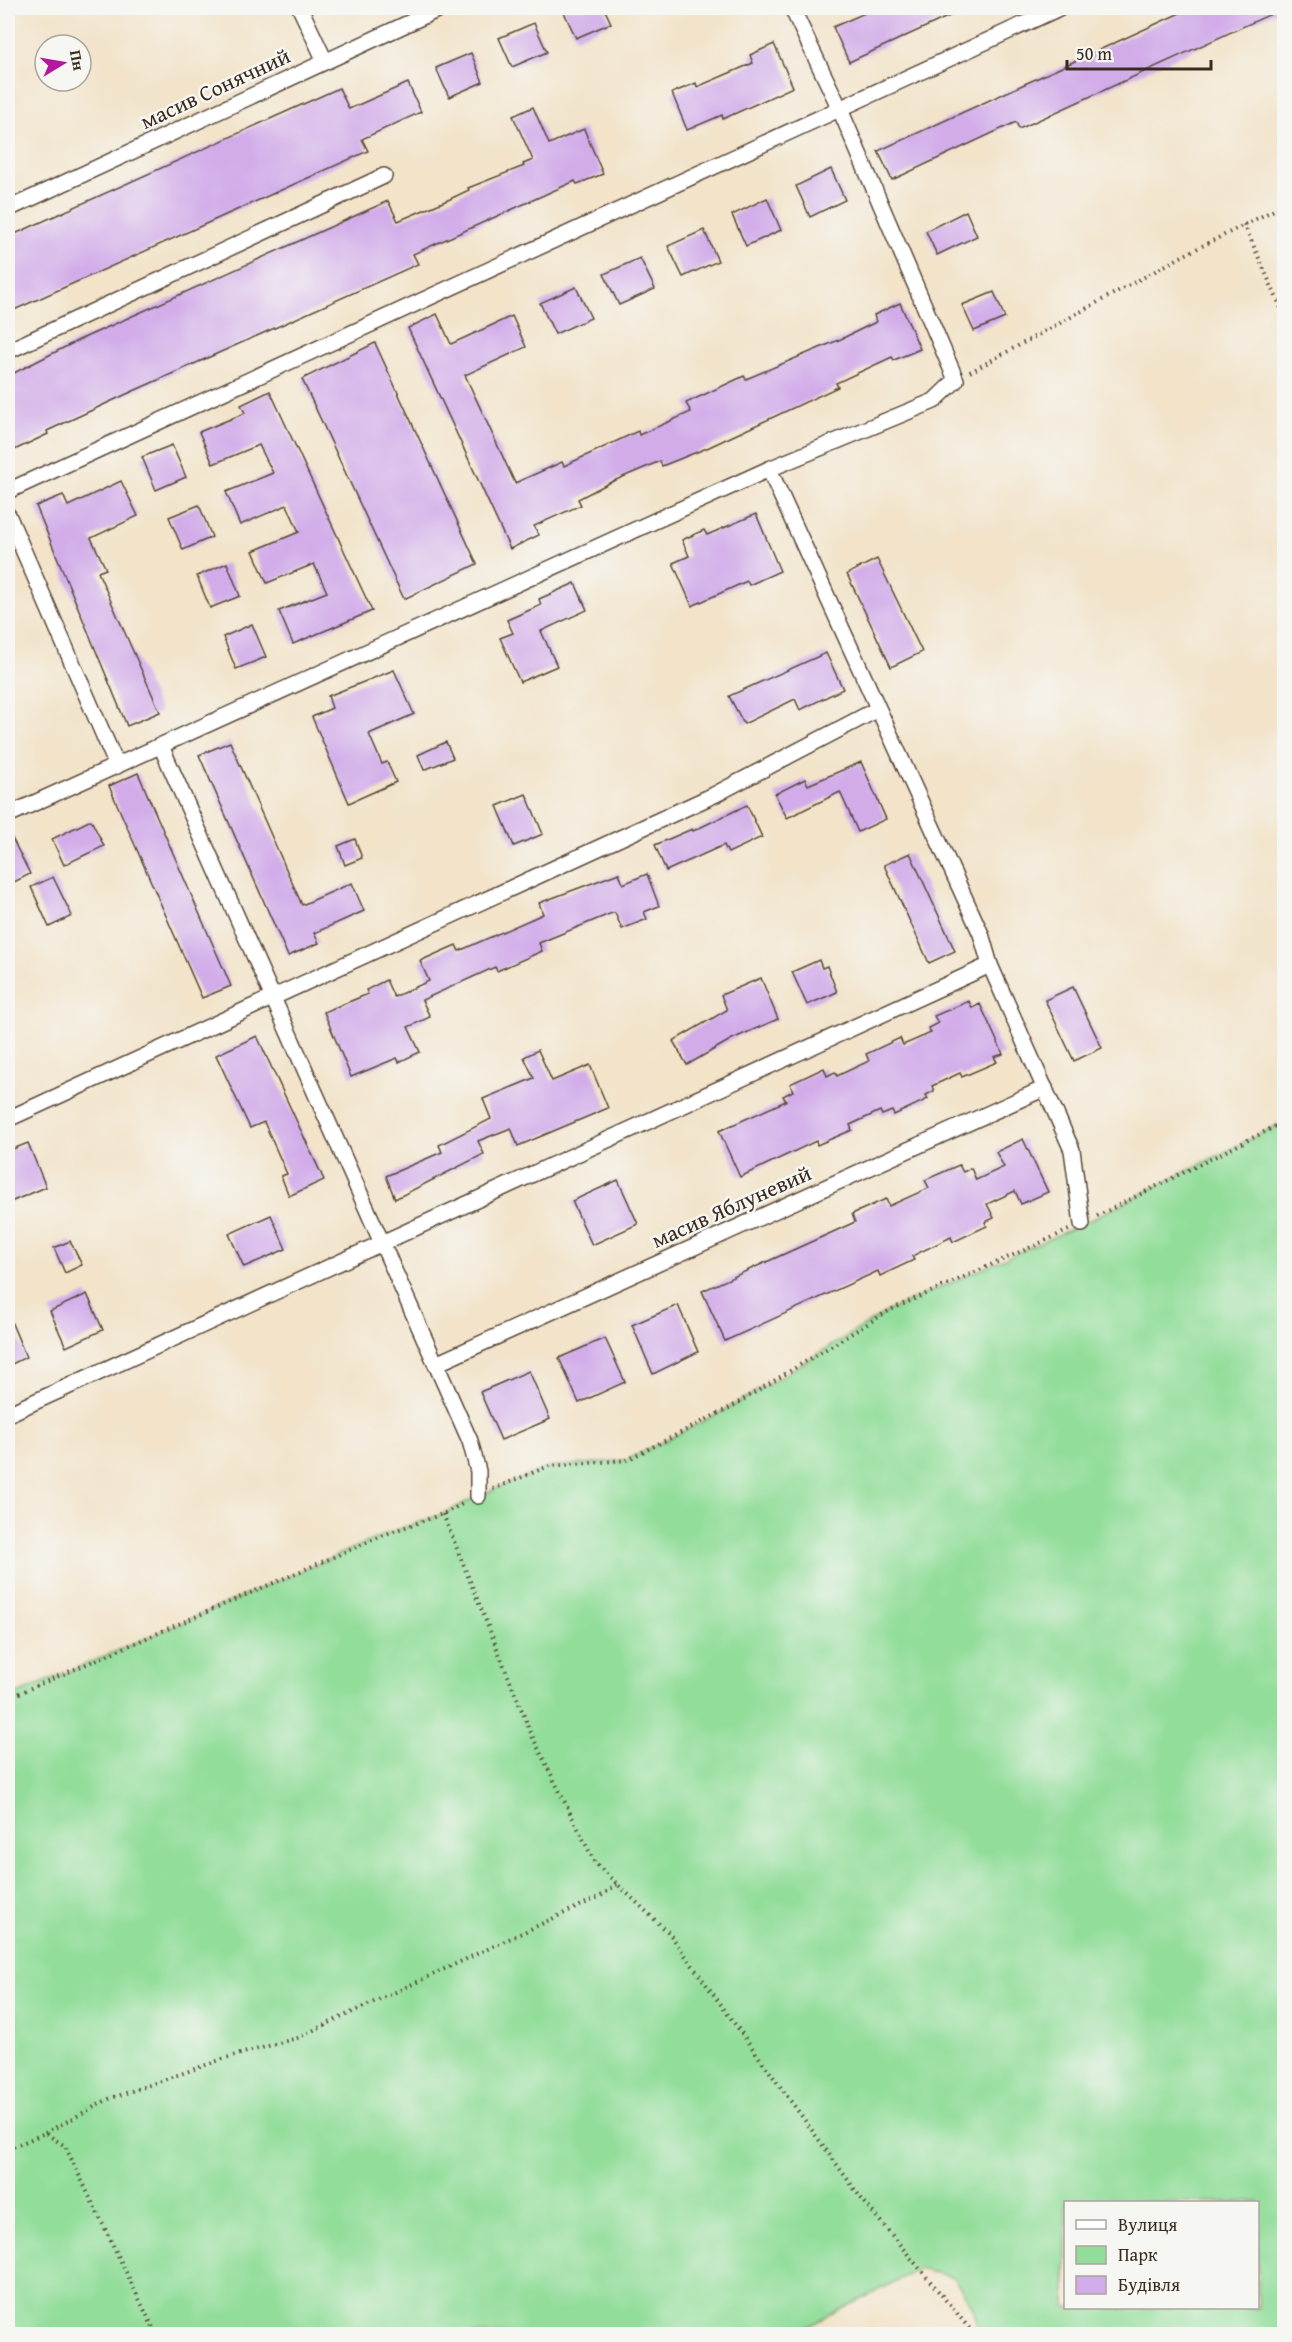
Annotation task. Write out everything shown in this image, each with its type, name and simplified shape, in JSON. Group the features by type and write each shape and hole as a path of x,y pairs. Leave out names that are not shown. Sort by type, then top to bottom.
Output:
{"street":[{"path":"300,8 325,61"},
{"name":"масив Сонячний","path":"8,208 441,8"},
{"path":"8,815 769,469 934,401 956,380 839,107 792,8"},
{"path":"8,491 839,107 1059,8"},
{"path":"8,351 384,176"},
{"path":"769,469 981,934 990,965 1072,1150 1082,1224"},
{"path":"8,515 117,766"},
{"path":"8,1119 714,795 878,709"},
{"path":"161,746 470,1441 478,1471 478,1496"},
{"path":"8,1414 382,1241 990,965"},
{"name":"масив Яблуневий","path":"436,1365 1045,1088"}],"path":[{"path":"956,380 1244,224 1284,205"},
{"path":"1244,224 1284,315"},
{"path":"8,1698 391,1532 443,1514 478,1496 549,1467 627,1460 731,1407 890,1310 1082,1224 1284,1122"},
{"path":"443,1514 533,1738 596,1863 669,1933 861,2198 974,2334"},
{"path":"8,2149 45,2133 109,2099 225,2058 297,2038 601,1896 617,1884"},
{"path":"45,2133 64,2146 156,2334"}],"green space":[{"path":"1284,1122 1284,2334 980,2334 973,2307 953,2277 919,2269 794,2334 8,2334 8,1698 391,1532 443,1514 478,1496 549,1467 627,1460 731,1407 890,1310 1082,1224"}],"building":[{"path":"562,8 604,8 611,23 576,38"},
{"path":"862,8 967,8 849,62 833,27 865,13"},
{"path":"1191,8 1284,8 1019,129 1016,122 892,180 878,151"},
{"path":"534,23 547,52 512,67 499,38"},
{"path":"774,44 793,87 723,119 722,115 687,130 672,93 696,83 697,87 753,63 750,55"},
{"path":"471,53 483,82 449,97 436,68"},
{"path":"408,83 421,112 362,139 368,151 14,310 8,296 8,237 339,88 349,109"},
{"path":"533,107 549,144 584,129 603,174 577,184 575,181 413,254 418,264 129,393 47,431 48,434 8,453 8,376 79,340 388,201 398,221 450,199 469,190 468,188 524,166 523,164 533,160 513,116"},
{"path":"831,169 845,200 810,217 796,186"},
{"path":"767,198 781,230 746,246 732,215"},
{"path":"966,211 977,236 937,255 926,231"},
{"path":"704,230 718,261 683,277 668,246"},
{"path":"640,258 655,289 619,305 604,274"},
{"path":"576,287 591,318 555,334 540,303"},
{"path":"994,292 1005,318 974,331 962,305"},
{"path":"900,303 920,349 894,360 892,357 836,383 838,387 707,448 662,466 660,461 609,483 578,499 581,505 534,526 539,535 510,549 408,328 437,314 451,344 512,316 526,347 465,375 515,483 562,462 564,466 638,431 639,435 691,412 686,403 744,376 746,379 841,339 876,322 874,315"},
{"path":"375,343 477,564 404,599 302,379"},
{"path":"270,391 372,611 293,644 279,611 327,592 314,564 267,583 253,551 299,532 287,505 240,525 226,492 273,473 259,445 213,464 199,432 245,413 241,405"},
{"path":"172,445 186,477 156,490 142,457"},
{"path":"121,481 138,516 91,538 106,569 98,572 160,712 127,726 36,506 63,495 68,506"},
{"path":"199,505 212,537 183,550 169,517"},
{"path":"756,514 780,571 749,585 747,581 692,606 673,563 689,556 682,540 704,530 707,535"},
{"path":"877,559 922,652 891,667 847,574"},
{"path":"227,563 240,596 210,608 197,576"},
{"path":"575,583 587,610 541,631 557,666 520,682 500,638 513,633 507,620 541,605 539,599"},
{"path":"252,624 266,657 236,669 223,637"},
{"path":"826,653 843,689 800,710 795,699 744,724 729,696"},
{"path":"394,670 414,714 369,734 382,764 387,762 396,782 349,803 312,717 332,708 328,696"},
{"path":"230,742 302,905 352,883 364,911 314,933 319,943 288,956 199,755"},
{"path":"446,742 453,758 424,770 418,755"},
{"path":"861,762 886,819 858,832 840,792 787,818 775,794 805,779 808,785"},
{"path":"138,773 231,986 202,998 109,786"},
{"path":"526,794 543,834 514,846 497,806"},
{"path":"747,805 762,837 728,853 724,845 666,871 655,845 692,829 693,831"},
{"path":"91,820 104,846 64,865 52,839"},
{"path":"8,830 30,874 8,885"},
{"path":"355,839 362,858 345,865 338,846"},
{"path":"910,853 955,951 929,963 884,865"},
{"path":"619,873 623,884 647,874 659,906 644,912 647,919 622,929 615,913 612,913 539,943 542,951 497,971 495,967 422,1000 430,1017 408,1027 420,1052 399,1062 397,1058 351,1077 324,1012 368,994 366,990 386,980 394,997 429,981 420,961 456,945 459,951 543,914 539,903"},
{"path":"53,877 72,916 49,927 31,887"},
{"path":"819,960 822,968 827,966 837,992 807,1005 792,972"},
{"path":"761,978 778,1019 732,1039 687,1065 673,1041 727,1010 721,995"},
{"path":"1073,987 1102,1048 1074,1061 1045,1000"},
{"path":"969,1001 972,1008 980,1004 1003,1054 994,1057 997,1062 962,1077 960,1073 932,1086 934,1091 926,1095 928,1099 894,1115 892,1111 882,1115 880,1111 850,1125 852,1130 817,1145 816,1141 740,1177 719,1131 786,1101 783,1096 793,1091 790,1084 824,1068 827,1076 835,1072 837,1076 869,1061 866,1054 900,1038 903,1045 931,1033 928,1028 938,1023 934,1016"},
{"path":"257,1036 324,1180 289,1196 281,1176 287,1174 264,1122 250,1128 216,1055"},
{"path":"538,1050 552,1081 590,1065 608,1108 518,1146 511,1128 478,1141 484,1154 395,1199 386,1176 442,1152 439,1145 491,1119 483,1099 534,1078 524,1057"},
{"path":"1023,1139 1048,1192 1021,1204 1015,1191 987,1204 994,1218 985,1222 987,1226 953,1242 951,1237 912,1256 914,1260 880,1276 878,1271 725,1341 702,1291 855,1222 852,1214 886,1199 889,1206 929,1188 925,1180 959,1165 963,1172 971,1168 976,1180 1004,1167 996,1152"},
{"path":"28,1143 46,1187 8,1203 8,1151"},
{"path":"618,1180 638,1224 592,1245 572,1201"},
{"path":"271,1215 286,1249 244,1267 229,1234"},
{"path":"70,1241 82,1265 65,1273 54,1248"},
{"path":"87,1294 103,1330 66,1347 50,1311"},
{"path":"678,1305 698,1352 653,1374 632,1325"},
{"path":"8,1314 26,1357 8,1366"},
{"path":"605,1338 625,1382 579,1403 559,1358"},
{"path":"529,1371 550,1419 501,1440 480,1392"}]}
